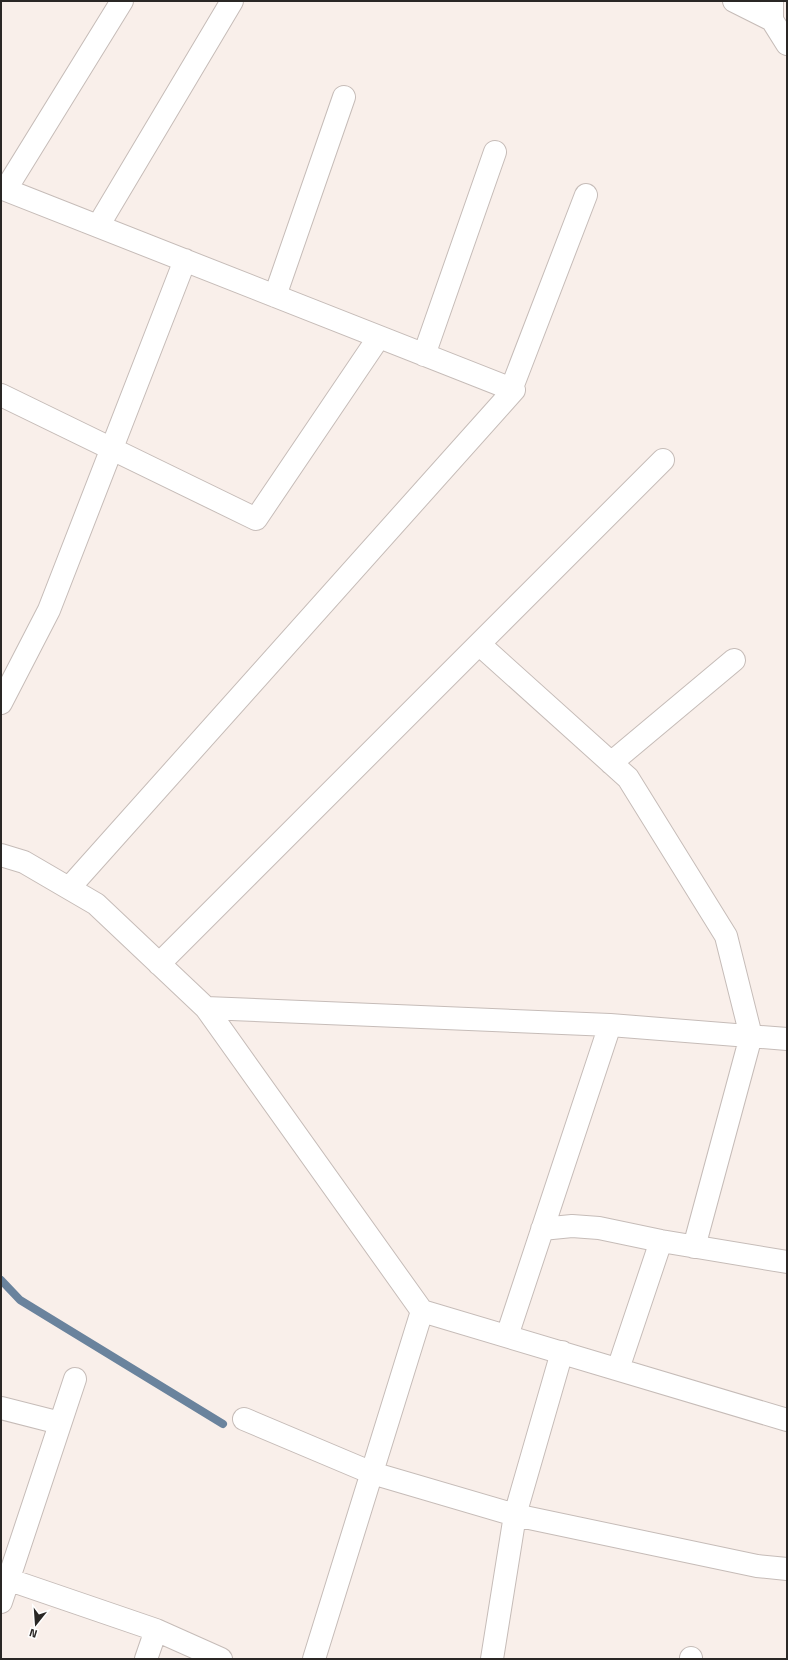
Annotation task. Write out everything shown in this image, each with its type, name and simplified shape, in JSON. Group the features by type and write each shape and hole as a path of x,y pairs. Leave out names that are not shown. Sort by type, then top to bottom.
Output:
{"street":[{"path":"69,888 514,390 3,188 122,1"},
{"path":"98,226 232,1"},
{"path":"734,1 772,11 787,44"},
{"path":"275,296 344,97"},
{"path":"424,355 495,152"},
{"path":"511,390 586,195"},
{"path":"1,703 49,610 185,260"},
{"path":"1,395 256,519 379,337"},
{"path":"159,964 663,460"},
{"path":"479,644 628,778 726,936 752,1036 694,1247"},
{"path":"611,763 734,660"},
{"path":"1,855 24,862 96,904 206,1008 422,1311 787,1420"},
{"path":"206,1008 610,1025 787,1039"},
{"path":"507,1336 610,1025"},
{"path":"542,1229 572,1226 599,1228 694,1247 787,1262"},
{"path":"618,1369 661,1241"},
{"path":"314,1659 422,1311"},
{"path":"492,1659 515,1515 562,1352"},
{"path":"1,1602 5,1577 75,1378"},
{"path":"1,1408 60,1423"},
{"path":"244,1419 372,1473 515,1515 757,1566 787,1569"},
{"path":"5,1577 156,1630 221,1659"},
{"path":"146,1659 156,1630"}],"waterway":[{"path":"1,1280 20,1300 223,1424"}]}
